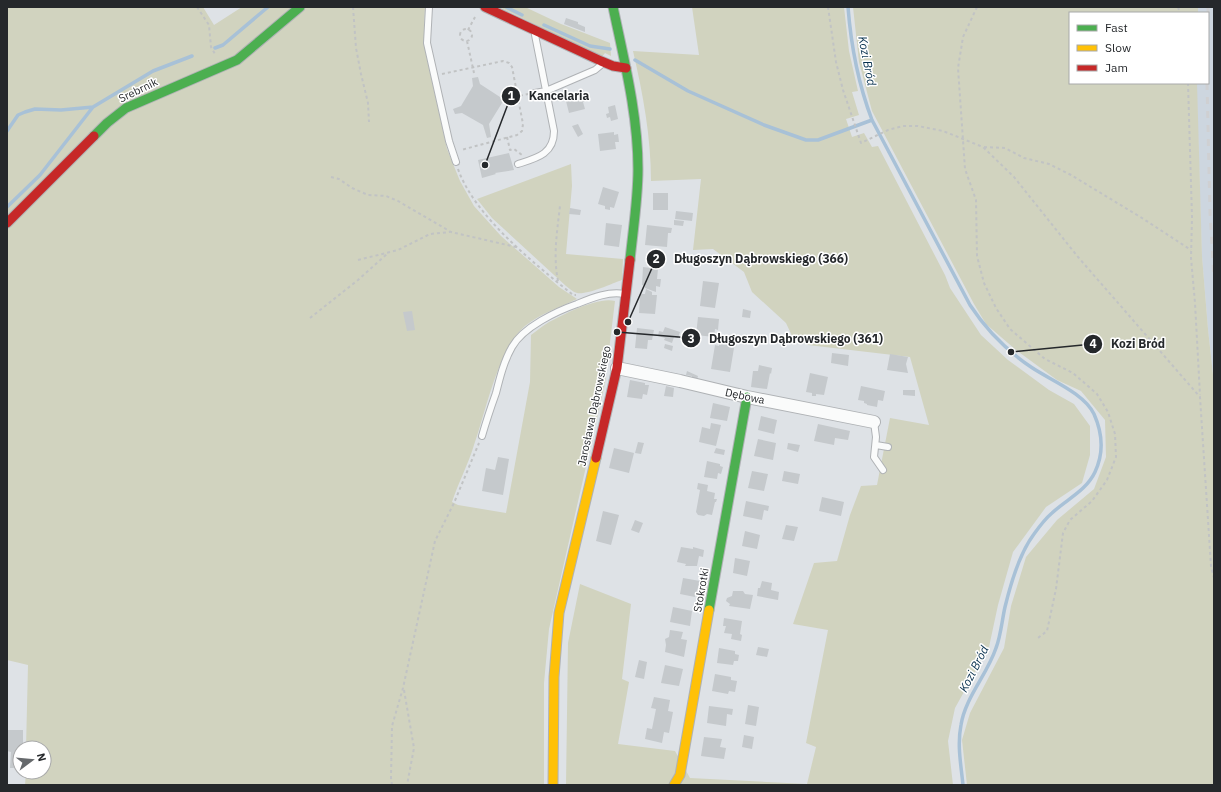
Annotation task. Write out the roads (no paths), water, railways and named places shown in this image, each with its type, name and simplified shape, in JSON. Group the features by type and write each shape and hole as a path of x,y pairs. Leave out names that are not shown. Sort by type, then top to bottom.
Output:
{"street":[{"name":"Srebrnik","path":"7,223 107,123 126,108 237,60 300,7"},
{"path":"485,7 534,31 617,68 626,68"},
{"name":"Jarosława Dąbrowskiego","path":"553,785 553,689 555,646 559,613 617,368 626,295 638,168 634,110 613,7"},
{"name":"Dębowa","path":"617,368 747,397 874,422"},
{"name":"Stokrotki","path":"674,785 680,775 747,397"}],"lane":[{"path":"429,7 427,43 452,152 456,162"},
{"path":"518,164 541,155 549,150 552,144 554,131 534,31"},
{"path":"535,93 546,91 595,70 604,62"},
{"path":"482,436 504,365 512,346 528,329 564,308 580,302 610,293 626,295"},
{"path":"874,422 876,445 874,457 883,470"},
{"path":"876,445 888,447"}],"waterway":[{"path":"215,48 223,45 268,7"},
{"path":"506,7 522,15"},
{"name":"Kozi Bród","path":"848,7 856,64 872,120 970,305 990,332 1013,354 1031,367 1075,393 1083,400 1094,414 1099,428 1101,443 1100,457 1091,479 1081,490 1049,515 1042,523 1024,550 1016,569 1007,598 996,648 987,668 971,696 963,715 959,740 963,785"},
{"path":"544,25 590,46 610,49"},
{"path":"7,207 40,175 93,107 153,71 192,56"},
{"path":"635,60 688,91 764,125 806,140 818,140 872,120"},
{"path":"7,131 18,115 35,109 61,110 93,107"}],"railway":[{"path":"1208,7 1208,12"},
{"path":"1207,84 1210,213 1214,277"}],"place":[{"name":"Kancelaria","path":"485,165"},
{"name":"Długoszyn Dąbrowskiego (366)","path":"628,322"},
{"name":"Długoszyn Dąbrowskiego (361)","path":"617,332"},
{"name":"Kozi Bród","path":"1011,352"}]}
